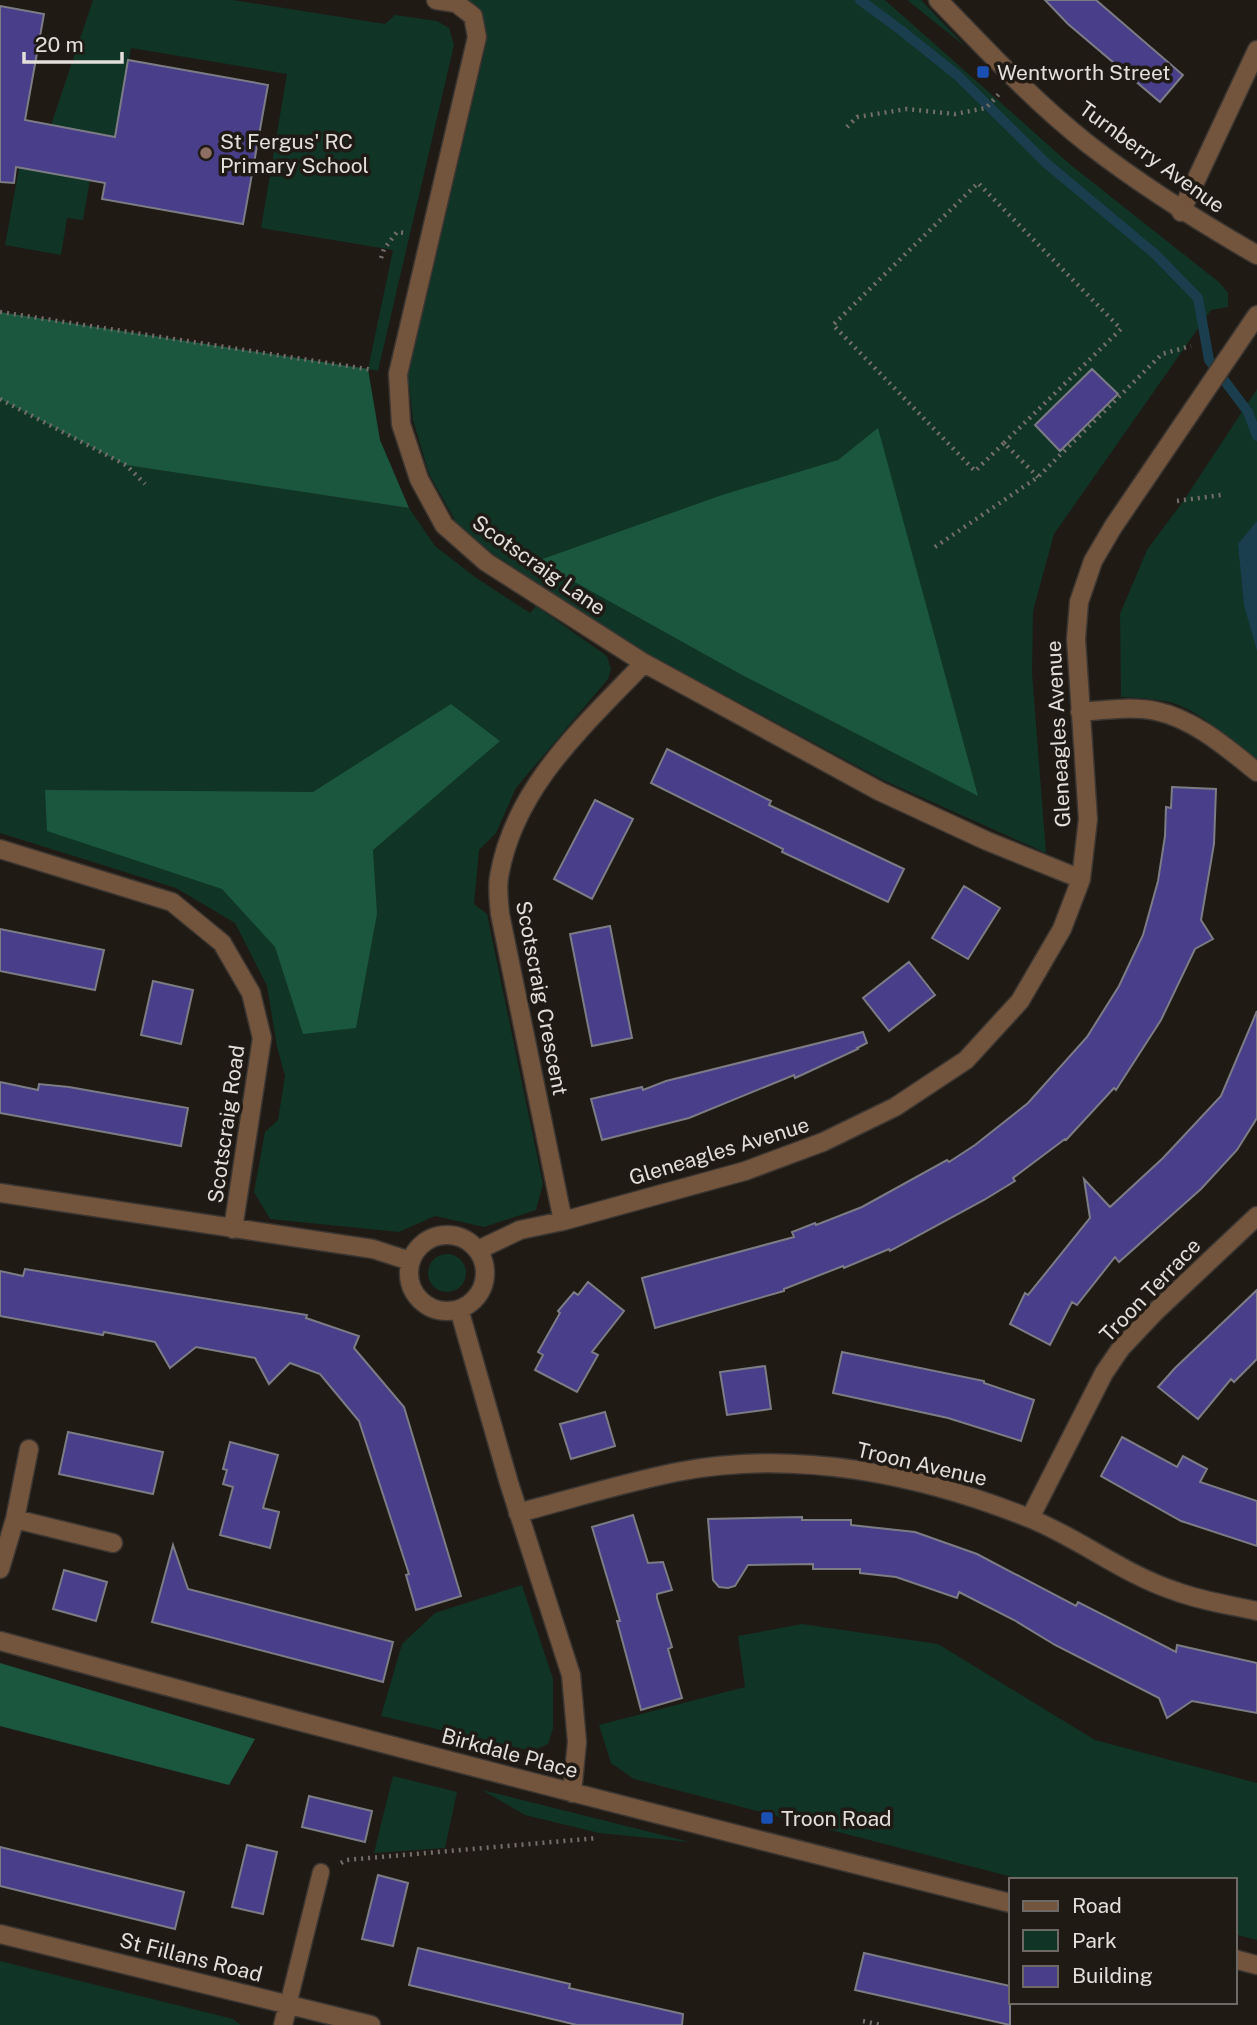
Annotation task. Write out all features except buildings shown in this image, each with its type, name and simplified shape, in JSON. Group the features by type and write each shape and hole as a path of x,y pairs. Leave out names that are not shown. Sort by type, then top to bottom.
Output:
{"street":[{"name":"Scotscraig Lane","path":"436,0 456,3 473,16 477,37 398,374 401,424 419,479 444,525 486,562 644,663 878,791 987,841 1080,879"},
{"name":"Turnberry Avenue","path":"938,0 1014,78 1086,143 1181,212 1257,255"},
{"path":"1181,212 1257,50"},
{"name":"Gleneagles Avenue","path":"478,1250 520,1230 563,1221 745,1171 823,1142 895,1107 965,1060 1020,1001 1062,929 1080,879 1088,819 1076,639 1079,602 1093,561 1113,527 1257,315"},
{"name":"Scotscraig Crescent","path":"563,1221 500,914 499,879 509,836 525,800 565,747 644,663"},
{"path":"1080,712 1156,711 1188,723 1219,742 1257,772"},
{"name":"Scotscraig Road","path":"0,849 172,902 222,943 251,993 261,1038 233,1229"},
{"path":"0,1193 373,1249 410,1261"},
{"name":"Troon Terrace","path":"1030,1518 1104,1373 1121,1348 1257,1216"},
{"path":"459,1236 478,1250 484,1261 484,1285 470,1304 459,1309 435,1310 416,1296 408,1273 410,1261 424,1242 435,1237 459,1236"},
{"path":"459,1309 518,1513 571,1675 576,1742 572,1793"},
{"path":"0,1569 15,1519 29,1449"},
{"name":"Troon Avenue","path":"518,1513 679,1472 752,1464 805,1465 877,1472 955,1491 1030,1518 1077,1540 1125,1569 1174,1591 1257,1611"},
{"path":"15,1519 113,1543"},
{"name":"Birkdale Place","path":"0,1641 572,1793 1009,1903"},
{"name":"St Fillans Road","path":"0,1934 371,2025"},
{"path":"1236,1960 1257,1965"},
{"path":"283,2025 288,2005"}],"lane":[{"path":"288,2005 321,1872"}],"path":[{"path":"847,127 857,117 907,108 955,114 986,108 1014,78"},
{"path":"978,183 1121,329 1004,443 975,471 833,325 978,183"},
{"path":"0,312 398,374"},
{"path":"934,547 1038,477 1162,354 1191,345"},
{"path":"0,399 127,465 145,484"},
{"path":"1004,443 1038,477"},
{"path":"1177,501 1221,495"},
{"path":"321,1872 346,1860 598,1838"},
{"path":"863,2021 881,2025"}],"green space":[{"path":"93,0 233,0 385,24 395,15 437,21 449,28 454,45 378,371 368,369 393,250 261,228 287,74 131,48 115,137 51,125"},
{"path":"469,0 885,0 1072,166 1220,283 1228,293 1228,307 1211,310 1054,534 1033,611 1032,673 1046,853 883,780 648,654 493,554 456,522 429,474 413,420 408,374 486,45 483,20"},
{"path":"907,0 921,0 966,47"},
{"path":"19,168 90,180 83,220 67,218 61,255 5,245"},
{"path":"0,312 368,369 380,440 409,508 126,465 0,399"},
{"path":"1257,389 1257,761 1211,724 1181,706 1159,700 1121,697 1120,614 1147,550 1184,500"},
{"path":"0,399 127,465 409,508 435,546 475,577 530,613 536,606 607,656 611,669 608,679 516,788 496,833 479,850 474,904 487,914 543,1184 536,1210 484,1227 435,1216 399,1232 270,1219 254,1192 265,1132 278,1120 285,1076 277,1047 267,986 235,923 176,888 0,833"},
{"path":"878,428 978,796 742,675 537,561 722,495 838,460"},
{"path":"451,704 500,741 373,850 377,914 356,1028 303,1034 275,947 222,889 47,831 45,790 313,792"},
{"path":"447,1254 461,1259 466,1273 461,1287 447,1292 433,1287 428,1273 433,1259"},
{"path":"522,1585 553,1679 553,1728 548,1744 532,1751 381,1716 402,1644 435,1613"},
{"path":"802,1624 938,1644 1095,1740 1257,1783 1257,1940 1236,1935 1236,1878 1016,1878 634,1779 611,1763 599,1725 745,1687 738,1636"},
{"path":"0,1663 255,1739 229,1785 0,1726"},
{"path":"393,1776 457,1792 445,1848 374,1853"},
{"path":"482,1790 690,1842 599,1833 525,1815"},
{"path":"0,1961 233,2019 241,2025 0,2025"}],"water":[{"path":"1257,521 1257,651 1244,605 1238,544"}],"waterway":[{"path":"860,0 957,75 1046,163 1155,254 1198,298 1209,360 1248,412 1257,436"}],"place":[{"name":"Wentworth Street","path":"983,72"},
{"name":"St Fergus' RC Primary School","path":"206,153"},
{"name":"Troon Road","path":"767,1818"}]}
